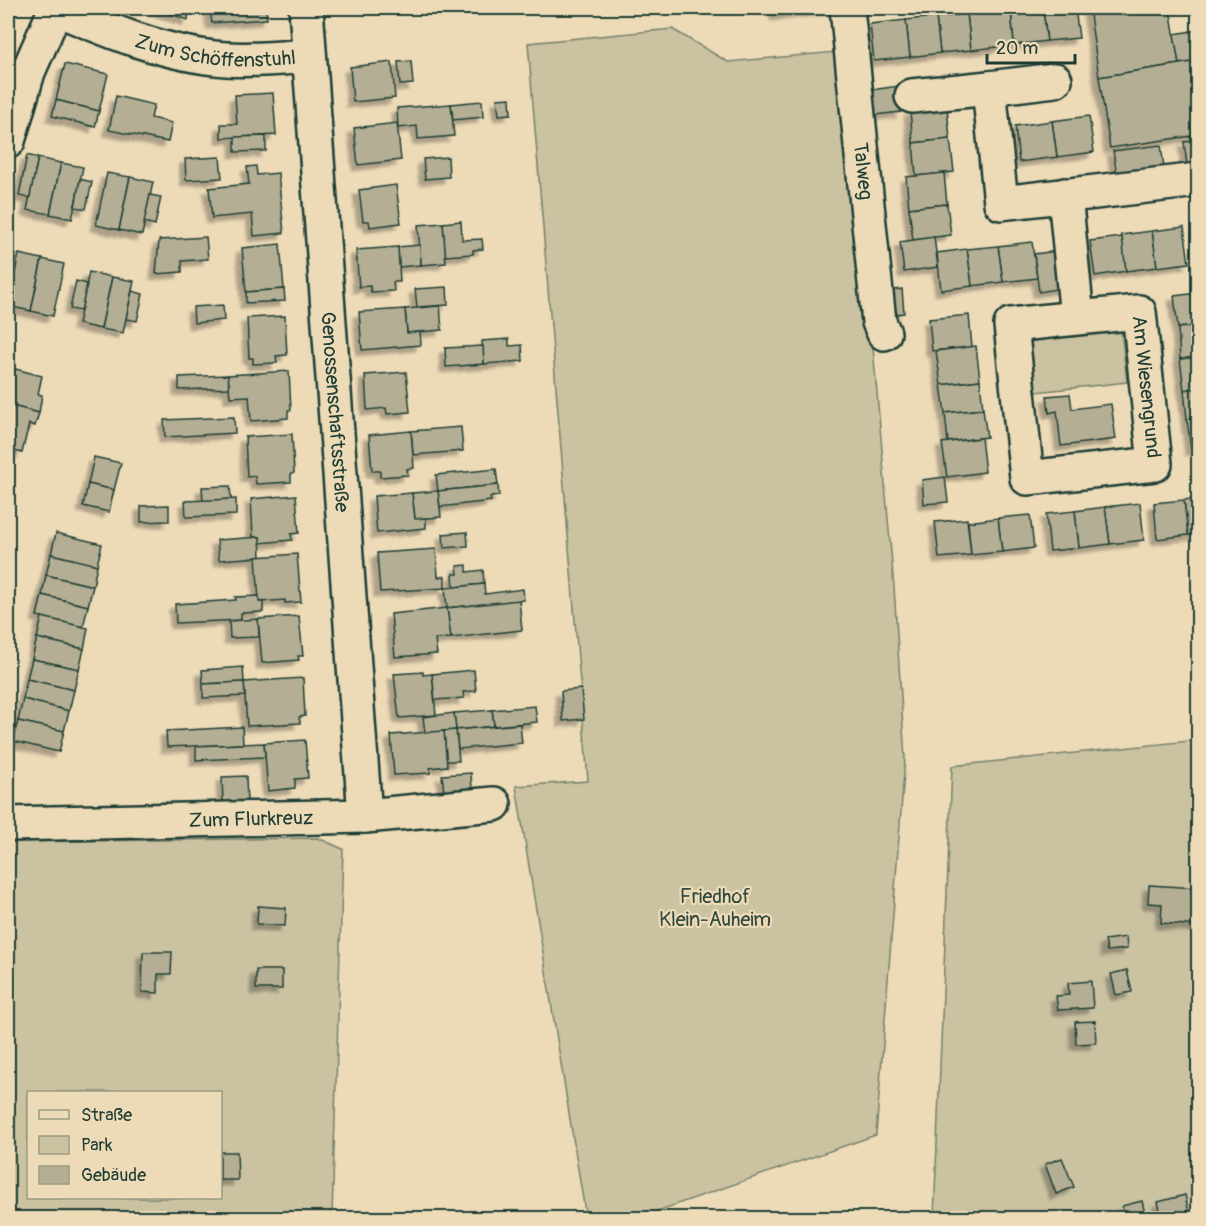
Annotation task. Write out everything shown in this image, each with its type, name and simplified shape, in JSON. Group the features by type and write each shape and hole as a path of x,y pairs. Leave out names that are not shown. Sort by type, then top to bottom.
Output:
{"street":[{"name":"Zum Schöffenstuhl","path":"55,8 114,32 185,53 228,59 309,56"},
{"path":"8,141 28,72 55,8"},
{"name":"Genossenschaftsstraße","path":"306,8 365,816"},
{"name":"Talweg","path":"846,8 879,322 884,333"},
{"path":"912,96 1055,80"},
{"path":"989,87 1002,203 1198,180"},
{"path":"1065,195 1077,318"},
{"name":"Am Wiesengrund","path":"1139,312 1155,464 1027,478 1011,326 1077,318 1139,312"},
{"name":"Zum Flurkreuz","path":"8,824 365,816 494,804"}],"green space":[{"name":"Friedhof Klein-Auheim","path":"672,29 728,62 847,51 894,587 905,759 876,1135 637,1218 586,1218 516,786 588,781 528,43"},
{"path":"1121,331 1127,382 1036,392 1030,341"},
{"path":"1198,740 1198,1218 934,1218 952,766"},
{"path":"318,838 343,849 332,1218 8,1218 8,842"}],"building":[{"path":"153,8 189,8 188,20"},
{"path":"210,8 266,8 267,19 212,23"},
{"path":"775,8 841,8 776,15"},
{"path":"1043,8 1047,41 1014,45 1011,10"},
{"path":"1043,8 1075,8 1079,38 1047,41"},
{"path":"1089,8 1137,8 1090,15"},
{"path":"1137,8 1170,8 1179,64 1099,77 1090,15"},
{"path":"1011,10 1014,45 971,50 967,14"},
{"path":"967,14 971,50 940,53 936,17"},
{"path":"936,17 940,53 910,57 906,20"},
{"path":"906,20 910,57 874,61 870,24"},
{"path":"1198,30 1198,61 1179,64 1174,34"},
{"path":"411,61 413,84 400,85 398,62"},
{"path":"1198,61 1198,135 1110,148 1099,77"},
{"path":"392,62 395,98 353,102 350,67"},
{"path":"65,64 108,74 99,111 56,100"},
{"path":"899,86 901,112 875,115 871,90"},
{"path":"273,93 276,135 221,138 221,124 237,124 235,95"},
{"path":"116,96 154,105 151,118 172,123 168,142 109,130"},
{"path":"510,98 511,114 499,115 497,99"},
{"path":"56,100 99,111 95,127 52,116"},
{"path":"482,101 483,117 453,120 451,104"},
{"path":"451,104 454,136 418,139 417,126 398,128 397,108"},
{"path":"947,107 950,139 913,143 910,111"},
{"path":"1089,116 1094,152 1057,157 1052,121"},
{"path":"1052,121 1057,157 1019,162 1015,126"},
{"path":"397,123 401,160 358,165 354,128"},
{"path":"266,136 266,151 235,152 235,137"},
{"path":"950,139 954,172 916,176 913,143"},
{"path":"1198,140 1198,164 1187,165 1184,142"},
{"path":"1161,145 1164,168 1117,175 1113,151"},
{"path":"27,155 38,158 30,198 19,196"},
{"path":"220,157 222,178 186,180 185,159"},
{"path":"448,157 449,177 425,179 423,159"},
{"path":"38,158 61,163 50,214 27,210"},
{"path":"61,163 83,167 72,219 50,214"},
{"path":"256,166 257,175 278,173 284,233 254,236 252,214 212,218 209,188 249,184 247,167"},
{"path":"107,173 130,177 119,230 96,225"},
{"path":"944,173 947,204 909,208 906,177"},
{"path":"130,177 153,182 142,235 119,230"},
{"path":"80,179 92,182 86,209 75,207"},
{"path":"396,185 401,223 370,227 369,221 363,221 359,190"},
{"path":"150,195 161,197 155,225 144,222"},
{"path":"947,204 951,235 913,240 909,208"},
{"path":"461,221 462,240 482,239 483,249 473,250 473,254 445,256 443,223"},
{"path":"443,223 446,263 421,265 418,225"},
{"path":"1184,227 1189,263 1157,267 1152,231"},
{"path":"1152,231 1157,267 1126,271 1121,235"},
{"path":"206,237 208,259 182,261 182,272 156,274 159,240"},
{"path":"934,237 938,267 904,272 900,242"},
{"path":"1122,237 1126,271 1095,276 1090,241"},
{"path":"1032,242 1037,278 1003,282 998,246"},
{"path":"280,244 284,289 246,292 242,248"},
{"path":"420,245 421,265 399,267 398,247"},
{"path":"998,246 1003,282 972,286 967,249"},
{"path":"398,247 400,282 393,282 394,291 371,292 370,286 359,287 356,250"},
{"path":"967,249 972,286 941,290 937,253"},
{"path":"1057,251 1062,288 1039,292 1034,254"},
{"path":"19,254 42,259 31,311 8,306"},
{"path":"42,259 64,264 53,316 31,311"},
{"path":"89,272 112,277 101,329 78,324"},
{"path":"112,277 134,281 123,333 101,329"},
{"path":"76,281 87,284 81,311 70,309"},
{"path":"447,287 448,305 417,307 415,289"},
{"path":"284,289 285,301 246,303 246,292"},
{"path":"902,289 904,313 887,315 885,291"},
{"path":"132,291 143,294 137,321 126,319"},
{"path":"1198,293 1198,326 1178,328 1174,296"},
{"path":"223,305 224,320 194,323 193,307"},
{"path":"440,306 442,330 407,333 405,309"},
{"path":"405,309 407,333 420,332 421,345 362,350 359,312"},
{"path":"969,315 972,347 932,351 929,319"},
{"path":"285,316 287,355 276,356 277,363 253,364 253,358 249,358 247,318"},
{"path":"1198,326 1198,357 1180,359 1178,328"},
{"path":"509,339 509,346 522,345 523,361 484,364 482,341"},
{"path":"483,346 484,364 446,367 445,348"},
{"path":"976,346 980,380 941,385 936,351"},
{"path":"1198,357 1198,388 1184,390 1180,359"},
{"path":"8,367 42,376 38,394 42,395 39,413 8,405"},
{"path":"289,371 291,410 288,410 288,418 251,421 249,396 230,397 228,375"},
{"path":"406,372 410,412 387,414 386,408 367,410 365,375"},
{"path":"228,375 229,388 179,390 179,377"},
{"path":"980,380 983,409 945,413 941,385"},
{"path":"1198,388 1198,418 1187,419 1184,390"},
{"path":"1070,394 1072,409 1111,404 1116,439 1061,446 1057,411 1049,413 1047,396"},
{"path":"8,405 39,413 35,426 29,424 22,453 8,449"},
{"path":"983,409 987,437 948,442 945,413"},
{"path":"234,417 235,433 165,437 164,420"},
{"path":"1198,418 1198,449 1191,450 1187,419"},
{"path":"461,427 463,451 413,455 411,431"},
{"path":"411,431 414,468 407,469 408,475 380,477 380,471 372,471 369,435"},
{"path":"292,434 294,473 291,474 291,482 256,484 255,476 247,477 245,437"},
{"path":"981,438 985,472 947,477 942,443"},
{"path":"94,457 121,463 114,490 88,484"},
{"path":"496,469 498,485 438,491 436,475"},
{"path":"945,477 948,502 924,504 922,480"},
{"path":"88,484 114,490 109,512 83,506"},
{"path":"498,485 499,496 490,497 491,501 440,507 438,491"},
{"path":"230,486 231,499 203,501 202,487"},
{"path":"438,491 441,517 415,519 412,493"},
{"path":"412,493 415,519 426,518 426,528 377,533 374,496"},
{"path":"296,495 299,533 291,534 292,540 260,543 260,537 253,537 251,499"},
{"path":"1198,498 1198,534 1188,535 1184,500"},
{"path":"236,499 236,515 186,517 185,501"},
{"path":"1184,500 1188,535 1157,539 1154,503"},
{"path":"1140,503 1144,540 1110,544 1105,507"},
{"path":"169,505 169,521 141,522 141,506"},
{"path":"1105,507 1110,544 1079,548 1075,511"},
{"path":"1075,511 1079,548 1050,551 1046,514"},
{"path":"1030,515 1034,548 1002,552 998,518"},
{"path":"998,518 1002,552 971,555 968,522"},
{"path":"967,519 971,555 939,558 935,522"},
{"path":"467,532 468,546 444,548 443,534"},
{"path":"56,533 102,544 97,565 51,554"},
{"path":"260,537 261,557 219,560 217,540"},
{"path":"436,549 438,577 445,576 445,588 380,592 377,553"},
{"path":"8,554 13,555 8,576"},
{"path":"51,554 97,565 93,586 46,575"},
{"path":"297,554 301,602 285,603 285,600 259,602 256,557"},
{"path":"467,565 467,572 483,570 484,584 454,587 453,574 458,574 457,566"},
{"path":"46,575 93,586 88,606 42,595"},
{"path":"484,584 485,594 523,589 524,600 447,608 445,588"},
{"path":"42,595 88,606 83,627 37,616"},
{"path":"259,596 259,602 263,602 263,612 241,613 241,620 176,623 175,604 236,600 235,597"},
{"path":"519,600 522,630 451,638 447,608"},
{"path":"447,608 451,638 435,639 437,654 395,657 391,614"},
{"path":"299,616 303,656 298,656 299,660 262,663 258,619"},
{"path":"42,617 88,628 84,649 37,638"},
{"path":"258,619 259,637 230,638 229,621"},
{"path":"37,638 84,649 79,669 32,659"},
{"path":"32,659 79,669 74,690 27,679"},
{"path":"243,667 244,682 203,684 202,670"},
{"path":"474,670 476,691 463,692 464,698 435,700 432,674"},
{"path":"423,672 423,675 432,674 436,715 399,718 394,674"},
{"path":"303,678 305,716 299,717 300,723 247,726 244,682"},
{"path":"27,679 74,690 69,711 23,699"},
{"path":"244,682 245,696 203,698 203,684"},
{"path":"581,689 584,719 563,721 561,691"},
{"path":"23,699 69,711 64,731 18,721"},
{"path":"535,706 537,722 494,726 492,710"},
{"path":"492,710 494,726 456,730 454,713"},
{"path":"454,713 456,730 425,733 423,717"},
{"path":"18,721 64,731 59,752 13,741"},
{"path":"520,724 522,743 458,749 456,730"},
{"path":"242,727 243,744 167,747 166,731"},
{"path":"456,730 459,761 446,761 444,731"},
{"path":"444,731 447,766 430,768 430,773 394,775 391,735"},
{"path":"305,740 308,778 295,779 295,788 268,791 264,743"},
{"path":"264,743 265,757 196,760 196,746"},
{"path":"471,773 472,789 444,792 442,775"},
{"path":"246,776 247,803 223,804 222,777"},
{"path":"1149,885 1198,888 1198,926 1161,923 1162,904 1148,903"},
{"path":"258,906 286,908 285,926 257,924"},
{"path":"1126,937 1127,949 1107,951 1105,940"},
{"path":"143,952 172,952 171,974 158,974 158,993 142,992"},
{"path":"256,970 282,970 282,989 256,989"},
{"path":"1127,970 1132,992 1116,995 1111,974"},
{"path":"1091,981 1093,1008 1058,1010 1056,996 1069,995 1068,983"},
{"path":"1095,1021 1096,1043 1076,1044 1075,1022"},
{"path":"222,1152 237,1152 238,1180 222,1180"},
{"path":"1062,1158 1074,1187 1056,1194 1045,1164"},
{"path":"1185,1195 1190,1217 1162,1218 1158,1202"},
{"path":"1142,1201 1146,1218 1125,1218 1122,1206"}]}
